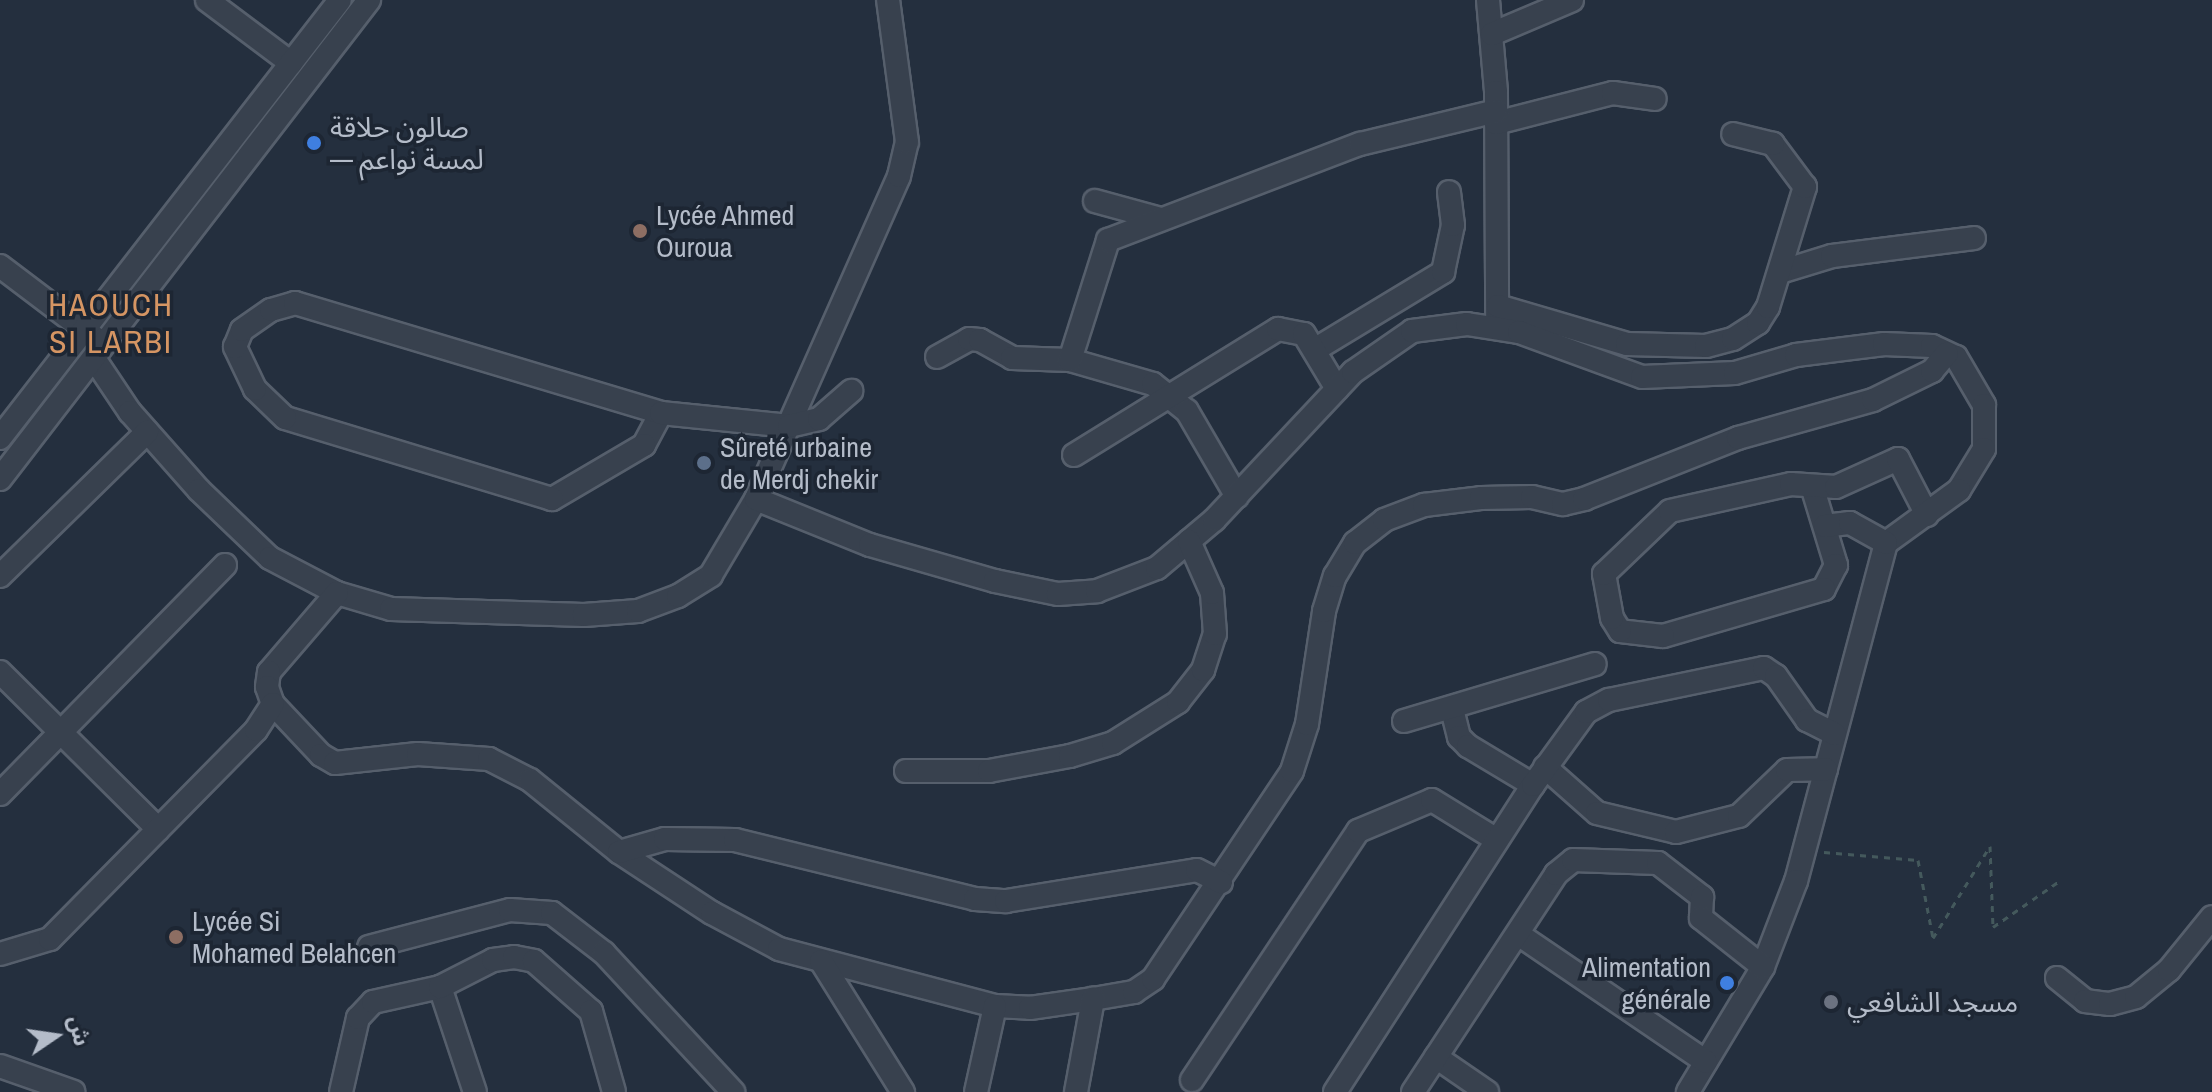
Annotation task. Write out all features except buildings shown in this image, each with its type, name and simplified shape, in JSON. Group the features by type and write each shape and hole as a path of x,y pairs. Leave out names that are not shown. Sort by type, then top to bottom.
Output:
{"street":[{"path":"207,0 291,63"},
{"path":"0,438 87,332 340,0"},
{"path":"0,479 369,0"},
{"path":"0,266 87,332 147,432 270,558 337,593 391,609 459,613 638,611 678,596 711,575 756,499 899,176 907,142 888,0"},
{"path":"1488,0 1496,117 1497,317"},
{"path":"1492,34 1572,0"},
{"path":"1070,360 1103,247 1115,236 1284,177 1360,144 1613,93 1655,99"},
{"path":"756,499 870,545 1058,594 1097,591 1157,568 1237,497 1337,389 1385,345 1412,331 1497,317 1627,344 1706,346 1733,339 1758,323 1780,272 1805,187 1773,144 1733,134"},
{"path":"1316,349 1443,272 1453,225 1449,192"},
{"path":"1095,201 1161,219"},
{"path":"1780,272 1832,256 1974,238"},
{"path":"661,413 644,445 552,499 285,418 255,389 235,347 242,330 271,310 295,303 661,413 789,426 819,419 851,391"},
{"path":"1497,317 1642,377 1735,373 1796,355 1884,344 1932,346 1956,357 1984,405 1984,449 1959,490 1886,543 1805,850 1763,967 1688,1092"},
{"path":"1074,455 1278,329 1304,334 1316,349 1337,389"},
{"path":"937,357 969,339 1026,361 1070,360 1171,393 1237,497"},
{"path":"337,593 269,672 267,687 273,704 321,755 335,763 418,754 508,765 619,852 712,913 779,949 995,1006 1030,1008 1093,999 1134,992 1153,979 1221,882 1292,771 1303,742 1324,611 1335,576 1355,543 1384,520 1424,505 1481,498 1532,497 1563,504 1584,499 1738,438 1873,400 1932,371 1947,353"},
{"path":"0,576 147,432"},
{"path":"1812,486 1836,565 1832,578 1814,596 1663,636 1633,636 1620,631 1612,618 1604,574 1670,511 1791,484 1836,487 1898,459 1927,515"},
{"path":"1825,526 1850,523 1886,543"},
{"path":"906,771 989,771 1070,756 1113,743 1178,702 1203,670 1215,634 1212,593 1189,541"},
{"path":"0,794 225,565"},
{"path":"1404,721 1595,664"},
{"path":"1335,1092 1539,776 1586,712 1609,700 1747,668 1764,668 1776,676 1795,709 1835,734"},
{"path":"0,672 158,829"},
{"path":"0,954 50,939 256,730 273,704"},
{"path":"1452,709 1459,737 1468,746 1539,776 1597,813 1676,832 1739,816 1787,770 1826,769"},
{"path":"1192,1080 1358,831 1432,800 1497,840"},
{"path":"619,852 665,839 735,840 975,899 1006,901 1197,870 1221,882"},
{"path":"1413,1092 1556,874 1573,860 1649,859 1702,897 1701,918 1763,967"},
{"path":"369,947 510,910 552,913 604,953 733,1092"},
{"path":"2057,978 2085,1001 2110,1004 2136,997 2169,970 2212,917"},
{"path":"1518,934 1706,1062"},
{"path":"341,1092 358,1018 373,1002 440,987 493,960 534,961 591,1011 614,1092"},
{"path":"821,961 903,1092"},
{"path":"440,987 475,1092"},
{"path":"1076,1092 1093,999"},
{"path":"976,1092 995,1006"},
{"path":"1436,1057 1487,1092"},
{"path":"0,1066 74,1092"}],"path":[{"path":"1805,850 1918,860 1933,938 1990,846 1993,927 2058,882"}],"place":[{"name":"صالون حلاقة — لمسة نواعم","path":"314,143"},
{"name":"Lycée Ahmed Ouroua","path":"640,231"},
{"name":"Sûreté urbaine de Merdj chekir","path":"704,463"},
{"name":"Lycée Si Mohamed Belahcen","path":"176,937"},
{"name":"Alimentation générale","path":"1727,983"},
{"name":"مسجد الشافعي","path":"1831,1002"}],"district":[{"name":"HAOUCH SI LARBI","path":"111,324"}]}
